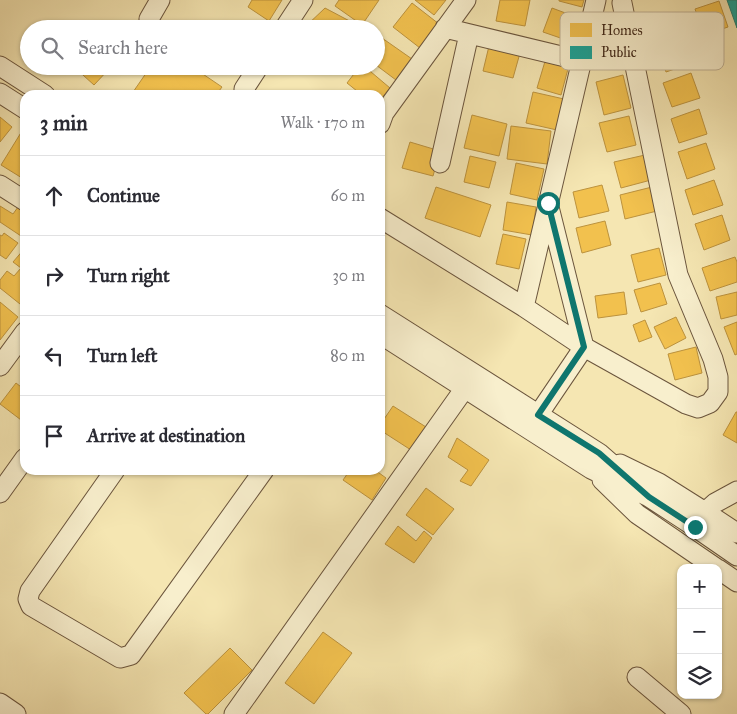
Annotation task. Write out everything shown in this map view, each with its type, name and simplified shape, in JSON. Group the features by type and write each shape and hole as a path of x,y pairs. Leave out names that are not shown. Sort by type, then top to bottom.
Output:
{"street":[{"path":"149,19 160,0"},
{"path":"290,20 303,0"},
{"path":"385,112 466,0"},
{"path":"596,3 629,1"},
{"path":"445,28 560,56"},
{"path":"440,164 469,34"},
{"path":"0,66 37,90"},
{"path":"524,307 580,70"},
{"path":"385,221 524,307 584,347 686,404 698,408 710,403 718,392 718,377 714,359 678,275 641,70"},
{"path":"244,89 253,75"},
{"path":"0,93 20,106"},
{"path":"0,185 20,198"},
{"path":"538,415 584,347 548,203"},
{"path":"385,317 538,415 595,461 637,514 711,564"},
{"path":"385,337 465,388 595,461 737,556"},
{"path":"0,366 20,339"},
{"path":"234,714 465,388"},
{"path":"595,461 659,483 710,508 737,518"},
{"path":"0,492 20,465"},
{"path":"111,475 30,591 28,599 31,606 120,658 131,655 260,475"},
{"path":"710,508 737,491"},
{"path":"710,508 737,533"},
{"path":"722,572 737,582"},
{"path":"637,677 681,714"},
{"path":"0,703 16,714"}],"building: Homes":[{"path":"252,0 282,0 270,20 248,7"},
{"path":"339,0 379,0 365,20 355,20 335,6"},
{"path":"415,0 446,0 434,15"},
{"path":"500,0 530,0 525,26 496,21"},
{"path":"559,0 584,0 582,7"},
{"path":"719,1 723,12 696,12 695,9"},
{"path":"412,3 439,24 420,48 393,27"},
{"path":"325,8 348,20 312,20"},
{"path":"552,8 563,12 560,12 560,38 543,32"},
{"path":"724,15 728,27 724,28"},
{"path":"385,40 412,59 396,80 385,72"},
{"path":"489,46 520,53 513,78 483,71"},
{"path":"546,58 560,62 560,70 568,70 561,95 537,88"},
{"path":"691,73 700,98 672,107 663,83"},
{"path":"83,75 103,75 94,85"},
{"path":"145,75 204,75 222,87 220,90 134,90"},
{"path":"353,75 375,75 390,88 385,94 385,90 356,90 347,83"},
{"path":"623,75 631,108 604,115 596,82"},
{"path":"533,92 564,99 557,130 526,123"},
{"path":"699,109 707,134 679,143 671,119"},
{"path":"472,115 507,124 499,156 464,148"},
{"path":"629,116 636,145 607,152 599,123"},
{"path":"0,117 12,127 0,142"},
{"path":"511,126 551,131 547,164 507,159"},
{"path":"20,134 20,177 1,165"},
{"path":"410,142 440,151 433,176 402,168"},
{"path":"706,143 715,169 687,179 678,152"},
{"path":"645,155 651,180 621,188 614,162"},
{"path":"470,156 496,162 489,188 464,182"},
{"path":"516,163 544,169 537,200 510,194"},
{"path":"714,180 723,205 693,215 685,190"},
{"path":"602,185 609,211 579,218 573,192"},
{"path":"436,187 491,205 480,237 425,218"},
{"path":"652,187 657,211 625,219 620,195"},
{"path":"507,202 536,207 532,235 503,230"},
{"path":"0,206 13,214 18,207 20,208 20,235 0,222"},
{"path":"722,215 730,240 704,250 695,224"},
{"path":"605,221 611,245 582,253 576,228"},
{"path":"4,233 18,243 6,259 0,255 0,235 2,236"},
{"path":"503,234 526,239 519,269 496,264"},
{"path":"659,248 666,275 638,282 631,255"},
{"path":"20,254 20,267 13,262"},
{"path":"735,257 737,262 737,282 710,291 702,268"},
{"path":"20,269 20,304 0,288 0,280 7,271 14,276"},
{"path":"660,283 667,304 641,312 634,290"},
{"path":"624,292 627,314 598,318 595,296"},
{"path":"737,292 737,315 721,319 716,297"},
{"path":"0,302 18,317 0,340"},
{"path":"676,317 686,338 665,349 654,327"},
{"path":"645,320 652,337 639,342 633,325"},
{"path":"737,322 737,354 735,355 724,327"},
{"path":"696,347 702,373 675,380 668,354"},
{"path":"16,383 20,386 20,419 0,404"},
{"path":"393,406 426,427 411,450 385,433 385,418"},
{"path":"737,412 737,443 723,435"},
{"path":"457,438 489,460 471,486 460,481 468,470 448,457"},
{"path":"346,475 382,475 386,478 372,500 343,480"},
{"path":"426,488 454,509 433,535 406,515"},
{"path":"398,526 416,541 424,531 432,538 414,563 385,544"},
{"path":"323,632 352,653 314,704 285,683"},
{"path":"230,648 252,670 206,714 184,693"}],"building: Public":[{"path":"727,0 737,0 737,28"}],"route":[{"path":"548,203 584,347 538,415 599,453 649,497 695,527"}]}
